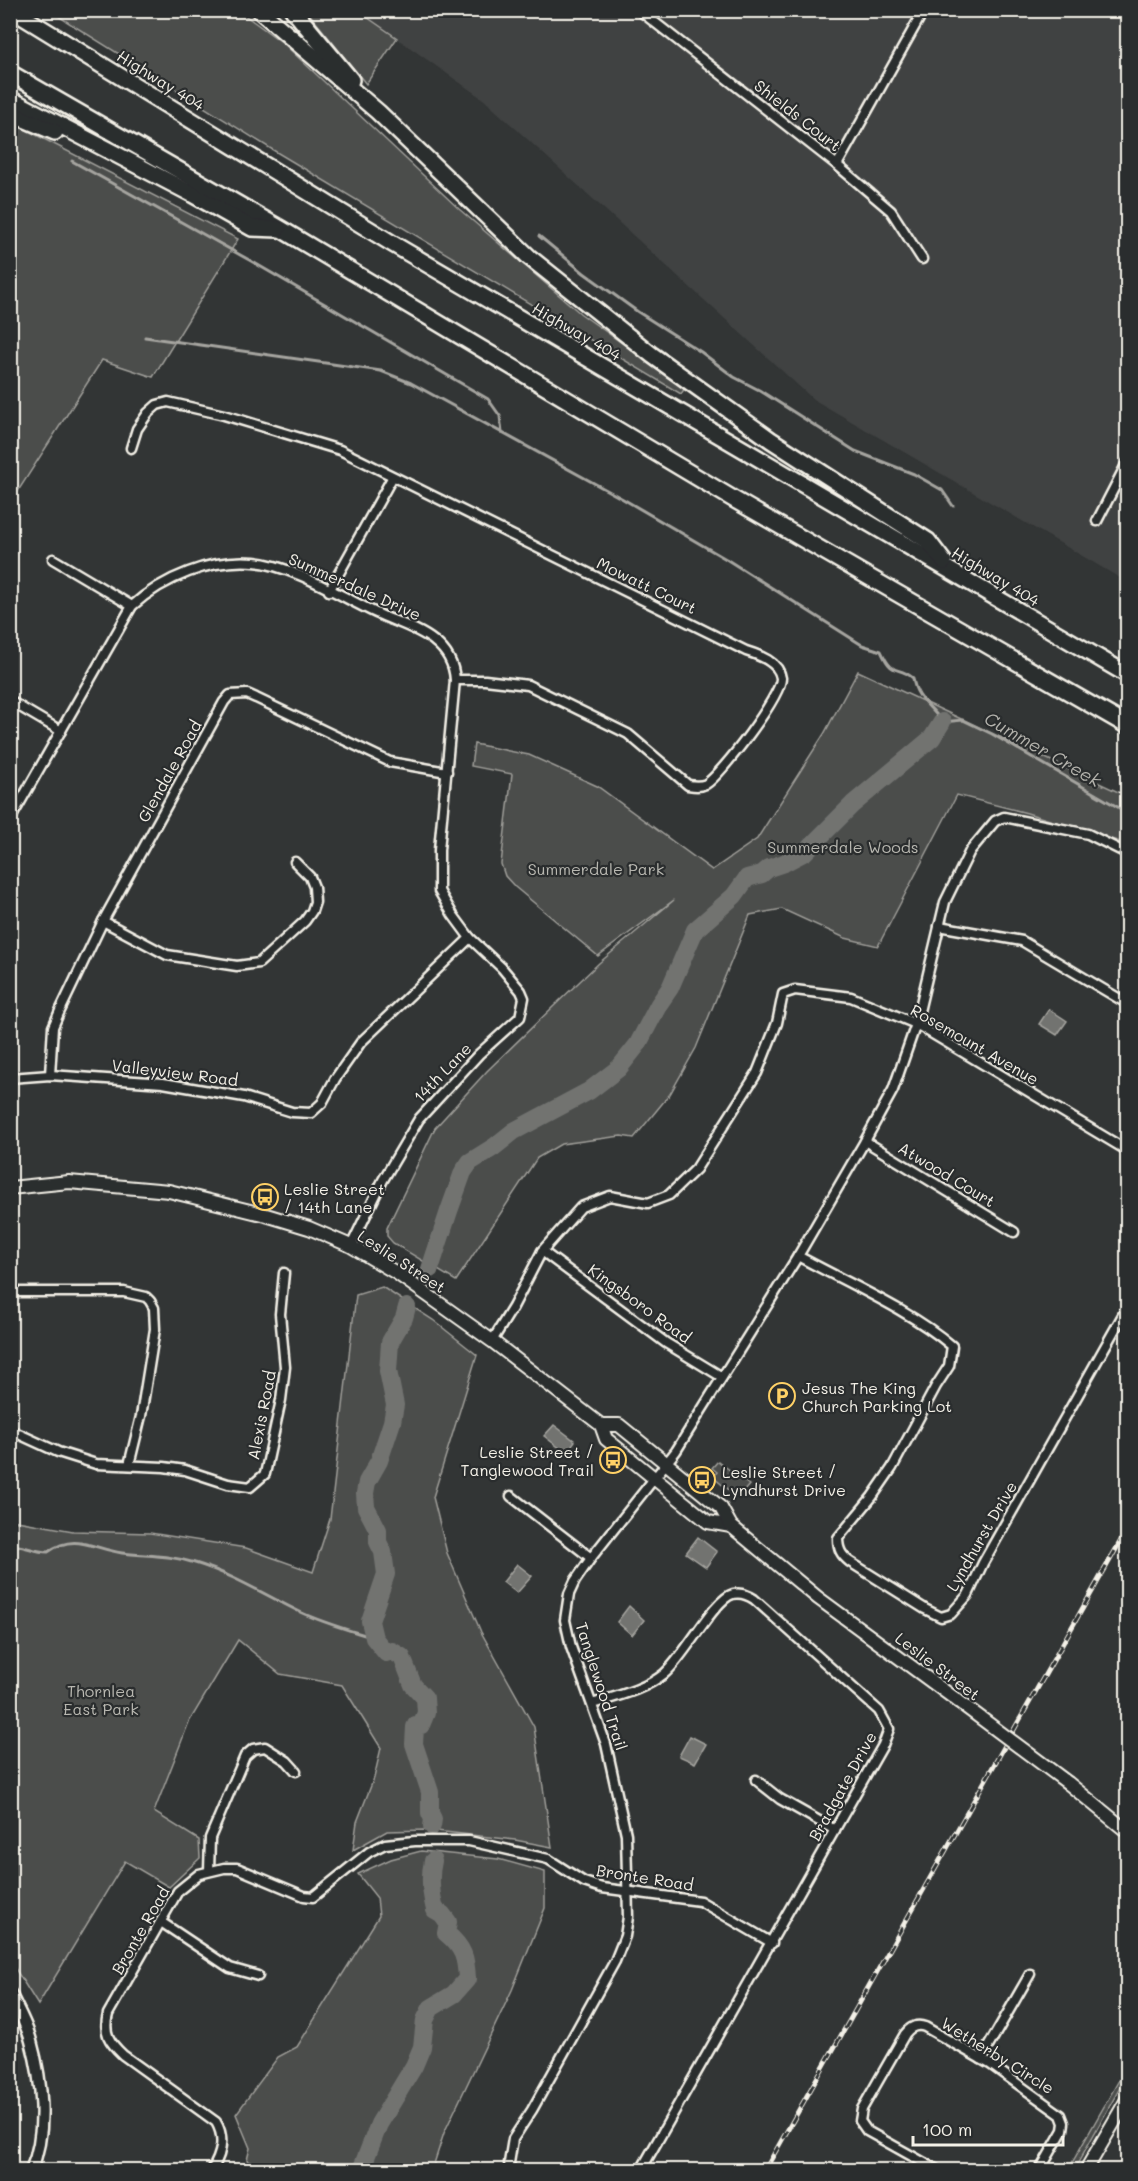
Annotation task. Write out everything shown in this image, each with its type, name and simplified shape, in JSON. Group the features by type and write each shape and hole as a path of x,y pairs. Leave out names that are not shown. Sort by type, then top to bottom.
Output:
{"highway":[{"name":"Highway 404","path":"12,10 393,244 1128,675"},
{"path":"259,10 378,112 529,257 652,355 771,440 928,541 950,569"},
{"path":"293,10 378,112"},
{"path":"10,72 281,229 735,500 1128,726"},
{"path":"10,99 252,228 281,229"},
{"path":"10,113 82,144 108,150"}],"main road":[{"name":"Leslie Street","path":"10,1188 69,1182 169,1191 298,1225 351,1246 398,1274 492,1341 601,1425 606,1439 708,1522 731,1526"},
{"name":"Leslie Street","path":"601,1425 619,1425 721,1508 731,1526 818,1598 1068,1783 1128,1832"},
{"path":"1086,2170 1128,2098"}],"street":[{"name":"Shields Court","path":"639,10 837,165 891,211 922,259"},
{"path":"837,165 924,10"},
{"name":"Mowatt Court","path":"131,448 137,429 148,413 157,405 168,402 202,409 340,450 392,478 746,651 761,656 777,669 781,678 779,689 772,702 734,754 703,786 688,785 628,734 528,685 485,680 455,680"},
{"path":"1097,522 1128,461"},
{"path":"329,591 392,478"},
{"path":"53,559 132,606"},
{"name":"Summerdale Drive","path":"10,820 132,606 148,592 174,579 206,568 230,563 255,562 273,566 295,573 421,633 435,642 447,655 454,668 455,680 438,858 440,891 453,915 470,938"},
{"name":"Glendale Road","path":"50,1075 53,1027 103,921 224,702 230,695 247,694 390,762 447,772"},
{"path":"10,701 61,731"},
{"path":"666,1464 798,1256 893,1090 916,1024 945,902 962,865 986,831 995,821 1004,817 1088,834 1128,854"},
{"path":"103,921 167,954 237,966 259,963 305,921 312,911 315,902 314,888 310,877 295,862"},
{"path":"939,926 1022,941 1128,1004"},
{"name":"Valleyview Road","path":"10,1077 50,1075 163,1083 244,1096 292,1112 311,1113 322,1103 361,1041 470,938"},
{"name":"14th Lane","path":"351,1246 383,1180 418,1119 479,1054 520,1017 524,999 521,991 481,946 470,938"},
{"name":"Rosemount Avenue","path":"492,1341 513,1307 542,1251 581,1207 610,1196 648,1203 669,1195 696,1169 757,1073 777,1023 783,994 795,990 851,997 916,1024 1128,1150"},
{"name":"Atwood Court","path":"865,1141 1014,1232"},
{"name":"Kingsboro Road","path":"542,1251 666,1343 722,1377"},
{"name":"Lyndhurst Drive","path":"798,1256 892,1307 952,1346 950,1366 930,1396 892,1468 872,1497 838,1538 838,1546 842,1555 850,1562 941,1617 951,1614 968,1595 983,1563 1128,1306"},
{"name":"Alexis Road","path":"10,1430 77,1459 96,1464 185,1470 241,1487 250,1487 265,1474 281,1400 285,1367 280,1314 284,1273"},
{"path":"10,1292 124,1292 146,1297 150,1301 154,1308 155,1329 141,1416 129,1465"},
{"name":"Tanglewood Trail","path":"628,1893 626,1834 606,1744 571,1647 565,1620 569,1594 576,1581 591,1558 666,1464"},
{"path":"511,1496 591,1558"},
{"name":"Bradgate Drive","path":"592,1704 638,1689 662,1676 688,1646 718,1603 734,1594 746,1594 879,1711 889,1729 883,1745 772,1943 641,2170"},
{"path":"209,1871 210,1838 245,1756 253,1749 264,1747 287,1761 296,1771"},
{"path":"756,1780 780,1799 835,1830"},
{"name":"Bronte Road","path":"212,2170 221,2149 220,2130 216,2122 123,2055 110,2043 106,2034 108,2014 178,1891 199,1874 224,1868 237,1868 304,1896 313,1897 369,1852 385,1844 415,1841 469,1841 548,1859 584,1882 602,1888 700,1901 772,1943"},
{"path":"511,2170 509,2163 513,2139 532,2110 615,1961 625,1936 628,1893"},
{"path":"161,1922 230,1968 258,1976"},
{"path":"981,2059 1030,1974"},
{"path":"10,1993 31,2039 43,2106 35,2161 31,2170"},
{"name":"Wetherby Circle","path":"937,2170 867,2131 860,2121 861,2113 905,2034 912,2027 925,2027 981,2059 1058,2112 1062,2117 1063,2130 1040,2170"}],"shaded area":[{"path":"358,11 1127,11 1127,582 813,399 483,99"},
{"path":"1049,1009 1067,1021 1057,1035 1039,1024"},
{"path":"554,1425 575,1441 566,1453 544,1436"},
{"path":"698,1537 717,1552 706,1567 686,1553"},
{"path":"517,1564 532,1576 517,1593 503,1582"},
{"path":"629,1606 644,1620 632,1635 617,1622"},
{"path":"690,1736 706,1744 695,1763 679,1756"}],"green space":[{"path":"50,11 239,11 283,43 459,209 581,314 685,388 681,394 273,150"},
{"path":"307,11 358,11 397,38 366,84"},
{"path":"11,122 238,239 153,377 102,360 11,502"},
{"name":"Summerdale Woods","path":"858,671 1127,796 1127,844 1027,813 957,795 878,946 845,938 782,909 750,915 696,1048 670,1094 634,1138 621,1136 561,1144 537,1158 456,1281 393,1243 387,1236 387,1228 435,1128 487,1071 599,963 674,900 598,956 515,887 505,876 501,864 512,774 471,766 474,744 529,755 597,786 712,870 757,839 824,734"},
{"name":"Thornlea East Park","path":"382,1287 433,1320 477,1355 433,1497 447,1553 481,1632 534,1727 552,1847 515,1840 427,1830 387,1831 353,1850 357,1822 374,1778 381,1748 342,1685 280,1674 238,1640 189,1722 154,1812 199,1840 200,1858 169,1887 125,1861 38,2005 11,1962 11,1520 73,1531 150,1533 246,1548 313,1572 330,1519 356,1295"},
{"path":"718,1461 749,1485 739,1497 713,1477 717,1472 712,1468"},
{"path":"421,1851 498,1859 545,1872 545,1908 512,1990 444,2133 432,2170 263,2170 247,2160 250,2148 236,2114 278,2057 297,2047 379,1916 377,1898 358,1874 391,1859"},
{"path":"1127,2066 1127,2075 1074,2170 1068,2170"}],"waterway":[{"path":"72,161 251,261 488,399 500,416 502,433"},
{"path":"539,236 584,273 734,377 759,390 855,451 914,474 942,490 953,506"},
{"name":"Cummer Creek","path":"145,337 381,371 411,383 623,499 726,559 862,645 881,651 889,665 913,678 917,692 942,722 963,720 992,734 1128,813"},
{"path":"430,1269 463,1172 470,1162 514,1131 589,1091 619,1068 638,1044 670,988 695,930 734,896 747,878 762,874 769,868 805,852 853,804 932,738 942,722"},
{"path":"407,1307 404,1318 390,1342 388,1371 395,1405 392,1422 379,1461 367,1482 365,1493 366,1507 378,1530 378,1542 383,1552 386,1574 370,1621 374,1638 386,1653 392,1651 402,1657 413,1685 425,1698 426,1713 421,1725 415,1727 414,1744 430,1792 432,1826"},
{"path":"10,1545 48,1552 58,1546 76,1542 122,1553 186,1560 235,1579 309,1616 374,1638"},
{"path":"361,2170 379,2124 414,2066 422,2047 425,2020 431,2008 454,1994 467,1979 463,1954 446,1933 448,1922 442,1914 435,1910 431,1885 433,1861"}],"railway":[{"path":"765,2170 1128,1528"}],"place":[{"name":"Leslie Street / 14th Lane","path":"265,1197"},
{"name":"Jesus The King Church Parking Lot","path":"782,1396"},
{"name":"Leslie Street / Tanglewood Trail","path":"613,1460"},
{"name":"Leslie Street / Lyndhurst Drive","path":"702,1480"}],"park label":[{"name":"Summerdale Park","path":"596,868"}]}
